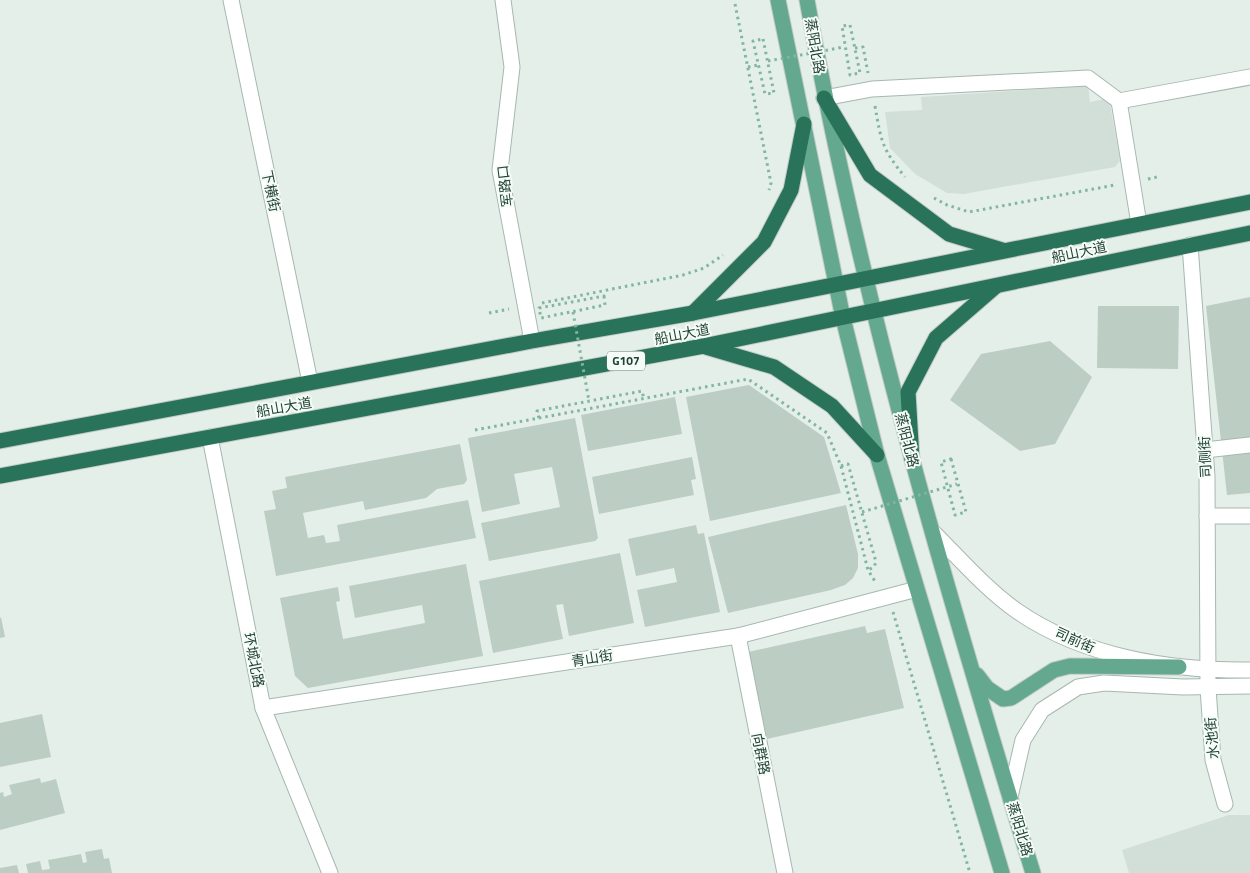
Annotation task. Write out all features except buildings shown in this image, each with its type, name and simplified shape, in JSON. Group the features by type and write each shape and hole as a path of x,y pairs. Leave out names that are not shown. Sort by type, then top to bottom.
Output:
{"highway":[{"path":"824,98 870,175 949,234 1006,251"},
{"path":"693,313 764,242 792,190 804,124"},
{"name":"船山大道","path":"0,441 310,382 693,313 1250,202"},
{"name":"船山大道","path":"0,476 704,346 1250,233"},
{"path":"912,460 908,392 936,338 997,286"},
{"path":"704,346 774,367 832,406 877,455"}],"main road":[{"name":"蒸阳北路","path":"778,0 843,318 877,455 1002,873"},
{"name":"蒸阳北路","path":"807,0 824,98 873,312 912,460 1033,873"},
{"path":"973,669 987,688 1002,699 1011,698 1026,690 1054,670 1070,666 1179,667"}],"street":[{"name":"下横街","path":"231,0 310,382"},
{"name":"军路口","path":"503,0 512,67 500,170 532,341"},
{"path":"1119,101 1250,77"},
{"path":"824,98 872,90 1088,78 1119,101 1139,224"},
{"path":"1223,207 1250,194"},
{"path":"1232,236 1250,240"},
{"name":"司侧街","path":"1190,246 1205,450 1207,670"},
{"name":"环城北路","path":"210,437 263,708 330,873"},
{"path":"1205,450 1250,444"},
{"path":"1206,516 1250,516"},
{"name":"司前街","path":"934,533 1017,611 1064,636 1097,650 1179,667 1207,670 1250,670"},
{"name":"青山街","path":"263,708 738,636 917,589"},
{"name":"向群路","path":"738,636 785,873"},
{"name":"水池街","path":"1207,670 1213,760 1225,804"},
{"path":"1010,797 1023,740 1042,710 1078,688 1104,683 1208,688 1250,686"}],"path":[{"path":"735,4 771,183 768,192"},
{"path":"850,25 860,73 850,75 844,47 842,26 850,25"},
{"path":"763,39 768,61 774,93 765,94 753,41 763,39"},
{"path":"856,48 863,46 881,140 888,156 912,183"},
{"path":"768,61 844,47"},
{"path":"748,66 758,65"},
{"path":"931,197 946,205 969,212 1157,177"},
{"path":"489,313 683,275 704,268 725,253"},
{"path":"604,296 605,305 541,318 539,308 573,302 604,296"},
{"path":"572,297 573,302"},
{"path":"573,312 589,401"},
{"path":"475,430 748,379 827,433 841,466 868,570 894,614 970,873"},
{"path":"539,418 538,411 634,392 642,391 644,398"},
{"path":"951,459 957,484 966,512 955,515 941,462 951,459"},
{"path":"841,466 848,464 851,472 876,562 874,567 868,570"},
{"path":"862,512 957,484"}],"shaded area":[{"path":"1088,86 1090,102 1109,98 1120,161 1115,167 964,194 947,193 915,174 890,148 885,112 922,110 921,97"},
{"path":"1229,815 1250,815 1250,873 1129,873 1122,850"}]}
